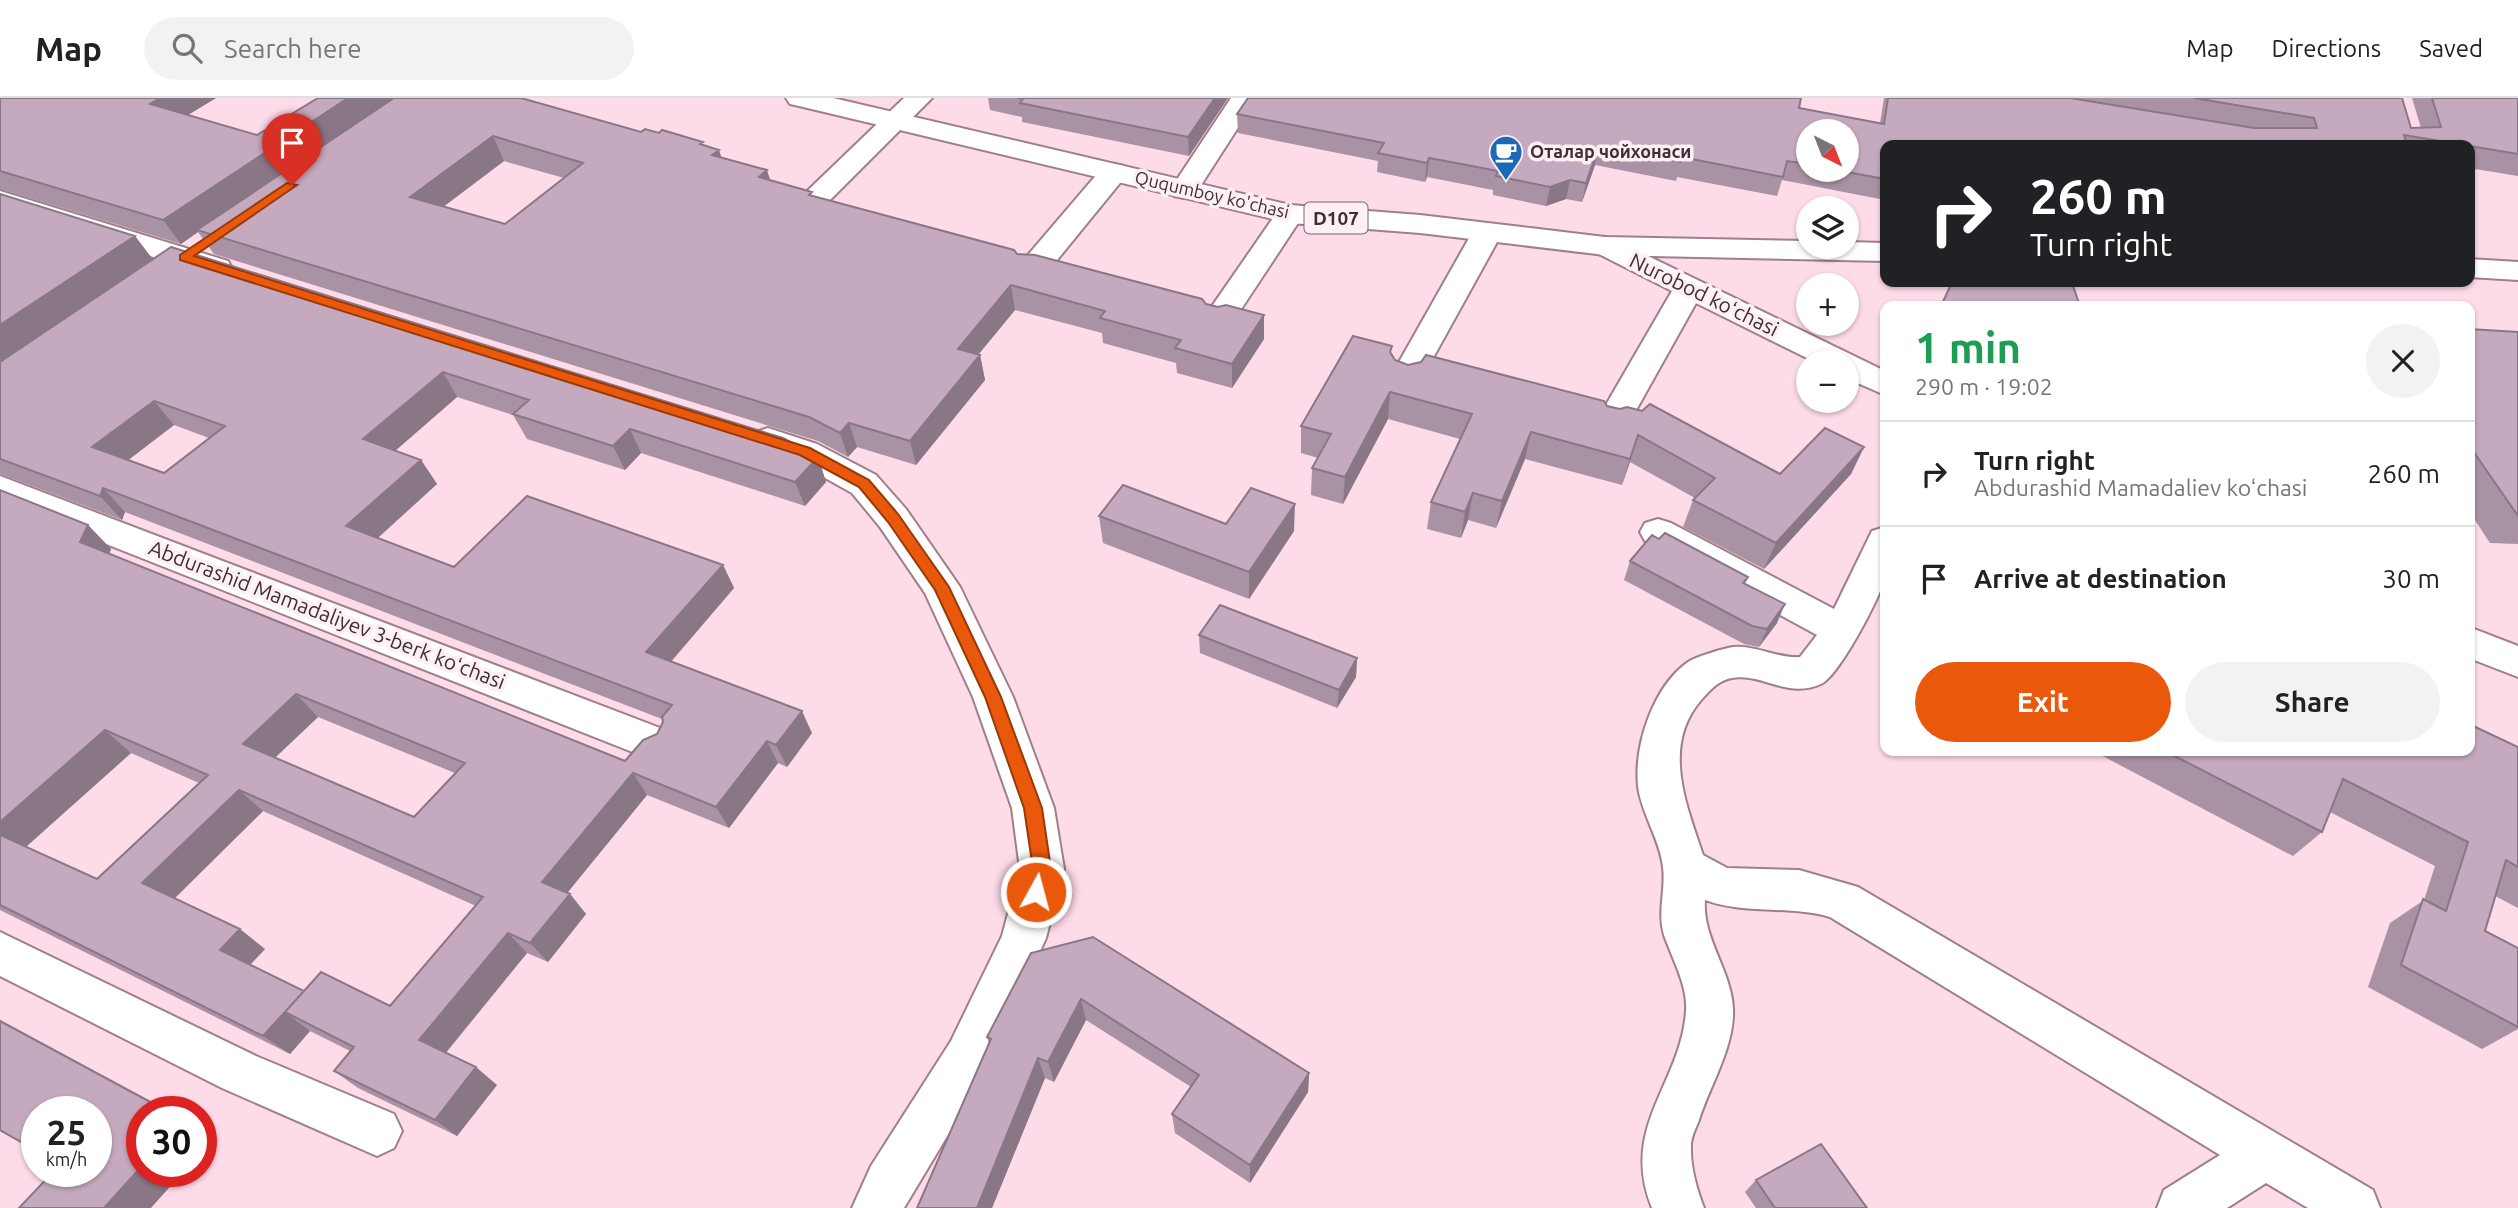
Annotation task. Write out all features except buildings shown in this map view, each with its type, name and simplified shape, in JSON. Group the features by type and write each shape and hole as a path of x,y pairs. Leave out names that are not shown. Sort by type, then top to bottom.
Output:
{"street":[{"name":"Ququmboy ko'chasi","path":"799,98 1290,214 1605,246 1880,252"},
{"path":"810,204 919,98"},
{"path":"1184,190 1244,98"},
{"path":"1033,269 1114,172"},
{"path":"0,200 249,279"},
{"path":"1219,319 1290,214"},
{"path":"1406,378 1487,233"},
{"path":"150,281 218,235"},
{"name":"Nurobod koʻchasi","path":"1605,246 1817,350"},
{"path":"2475,268 2518,271"},
{"path":"1613,422 1689,287"},
{"path":"1859,371 1880,382"},
{"path":"739,432 805,452 864,484 893,518 941,587 993,697 1033,808 1042,869 1024,938 968,1057 888,1184 877,1208"},
{"name":"Abdurashid Mamadaliyev 3-berk koʻchasi","path":"0,488 654,743"},
{"path":"1658,532 1842,631"},
{"path":"1679,1208 1673,1197 1666,1144 1683,1094 1704,1047 1710,1009 1699,964 1686,933 1682,907 1685,867 1659,786 1661,739 1678,699 1702,673 1731,662 1752,664 1787,674 1811,672 1842,631 1880,551"},
{"path":"2475,644 2518,662"},
{"path":"1685,867 1702,881 1732,890 1801,890 1842,901 2263,1156 2355,1208"},
{"path":"0,953 239,1072 377,1131"},
{"path":"2182,1208 2263,1156"}],"place":[{"name":"Оталар чойхонаси","path":"1506,182"}],"route":[{"path":"292,185 184,257 275,288 805,452 864,484 893,518 941,587 993,697 1033,808 1042,869 1036,892"}]}
